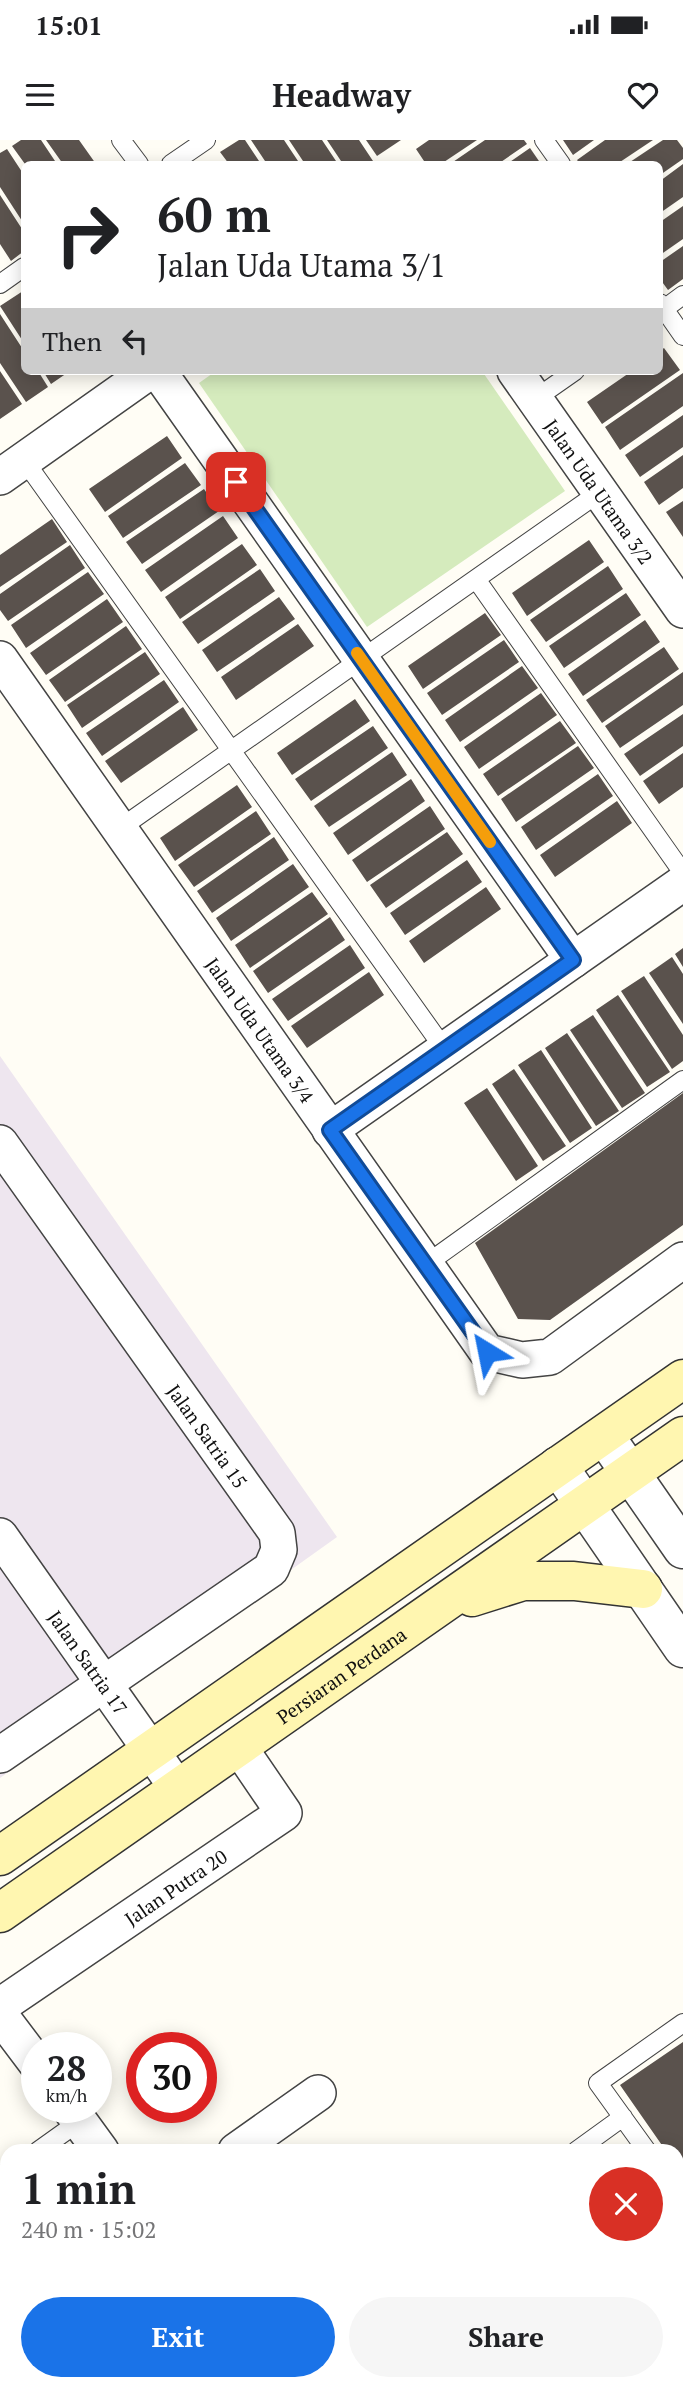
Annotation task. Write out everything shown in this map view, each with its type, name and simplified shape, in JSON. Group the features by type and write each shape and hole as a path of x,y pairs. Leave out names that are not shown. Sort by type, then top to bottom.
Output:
{"main road":[{"path":"0,1856 683,1379"},
{"name":"Persiaran Perdana","path":"0,1913 683,1436"},
{"path":"436,1608 523,1581 574,1581 643,1589"}],"street":[{"path":"12,468 144,375"},
{"path":"161,375 573,960"},
{"name":"Jalan Uda Utama 3/2","path":"518,375 683,610"},
{"name":"Jalan Uda Utama 3/4","path":"0,659 487,1352 522,1360 550,1357 683,1260"},
{"path":"330,1130 683,883"},
{"name":"Jalan Satria 15","path":"0,1143 277,1533 279,1550 271,1569 0,1755"},
{"path":"604,1434 683,1549"},
{"path":"558,1466 683,1648"},
{"name":"Jalan Satria 17","path":"0,1536 178,1789"},
{"name":"Jalan Putra 20","path":"0,2006 284,1813 239,1747"},
{"path":"0,2015 21,2043"},
{"path":"246,2144 318,2093"},
{"path":"81,2123 97,2144"}],"lane":[{"path":"121,140 137,161"},
{"path":"175,161 206,140"},
{"path":"544,140 559,161"},
{"path":"0,284 21,269"},
{"path":"663,307 683,295"},
{"path":"663,311 683,336"},
{"path":"535,399 569,375"},
{"path":"12,468 231,750 445,1049"},
{"path":"119,829 600,492"},
{"path":"476,579 683,873"},
{"path":"425,1265 683,1080"},
{"path":"642,2144 598,2083 683,2023"},
{"path":"586,2144 623,2117"},
{"path":"45,2144 65,2123"}],"shaded area":[{"path":"0,1056 337,1537 0,1778"}],"green space":[{"path":"210,375 485,375 565,491 367,627 199,383"}],"building":[{"path":"21,140 41,140 55,161 23,161 12,146"},
{"path":"46,140 79,140 94,161 61,161"},
{"path":"239,140 245,140 259,161 227,161 220,152"},
{"path":"251,140 284,140 298,161 265,161"},
{"path":"289,140 322,140 336,161 303,161"},
{"path":"327,140 359,140 373,161 341,161"},
{"path":"366,140 401,140 377,156"},
{"path":"429,140 477,140 446,161 424,161 416,149"},
{"path":"485,140 524,140 527,144 502,161 454,161"},
{"path":"563,140 594,140 573,155"},
{"path":"605,140 653,140 622,161 577,160"},
{"path":"663,140 677,140 683,148 683,159 663,173 663,161 632,161"},
{"path":"530,148 539,161 511,161"},
{"path":"7,149 21,170 21,219 0,187 0,153"},
{"path":"683,164 683,197 663,211 663,179"},
{"path":"0,195 21,227 21,253 11,261 0,244"},
{"path":"683,206 683,239 663,253 663,220"},
{"path":"683,246 683,279 668,290 663,283 663,260"},
{"path":"21,292 21,338 0,306"},
{"path":"0,314 21,346 21,375 40,375 48,387 26,402 0,363"},
{"path":"663,349 680,370 602,424 587,402 626,375 663,375"},
{"path":"0,371 22,404 0,419"},
{"path":"683,373 683,406 620,450 605,427"},
{"path":"45,375 64,375 51,384"},
{"path":"683,415 683,447 640,477 625,455"},
{"path":"167,436 182,458 105,512 89,489"},
{"path":"683,455 683,488 659,505 644,482"},
{"path":"185,463 201,485 123,538 108,516"},
{"path":"204,489 219,511 142,564 126,542"},
{"path":"683,501 683,537 666,512"},
{"path":"223,516 238,538 161,592 145,570"},
{"path":"52,519 67,542 0,587 0,555"},
{"path":"589,540 604,562 527,616 512,593"},
{"path":"242,544 257,565 180,619 165,597"},
{"path":"70,545 85,568 8,621 0,610 0,594"},
{"path":"608,566 623,589 546,642 530,620"},
{"path":"260,569 275,591 198,644 182,622"},
{"path":"88,572 104,594 26,648 11,625"},
{"path":"626,593 641,615 564,668 549,646"},
{"path":"279,597 295,619 217,672 202,650"},
{"path":"107,599 123,622 46,675 30,653"},
{"path":"485,613 501,635 423,689 408,666"},
{"path":"645,620 660,642 583,696 568,674"},
{"path":"298,624 314,646 236,700 221,677"},
{"path":"126,626 142,649 65,702 49,680"},
{"path":"504,640 519,662 442,715 427,693"},
{"path":"664,647 679,669 602,723 586,700"},
{"path":"145,652 160,674 82,728 67,705"},
{"path":"522,666 538,688 460,742 445,720"},
{"path":"683,672 683,705 620,748 605,726"},
{"path":"164,680 179,702 102,756 86,733"},
{"path":"541,693 557,715 479,769 464,747"},
{"path":"355,699 370,721 292,775 277,753"},
{"path":"183,707 198,730 121,783 105,761"},
{"path":"683,714 683,746 640,776 624,754"},
{"path":"560,721 576,743 498,796 483,774"},
{"path":"373,726 388,748 311,801 295,779"},
{"path":"578,746 594,768 516,822 501,799"},
{"path":"392,752 407,775 329,827 314,806"},
{"path":"683,753 683,787 659,804 643,781"},
{"path":"598,774 613,796 536,850 521,827"},
{"path":"411,779 425,801 348,855 333,833"},
{"path":"237,785 252,807 175,861 160,838"},
{"path":"617,801 632,823 555,877 540,855"},
{"path":"430,806 445,829 367,882 352,860"},
{"path":"256,811 271,834 194,887 178,865"},
{"path":"447,832 463,854 386,908 370,885"},
{"path":"274,837 289,860 212,913 197,891"},
{"path":"467,860 482,882 405,935 390,913"},
{"path":"293,864 309,887 231,941 216,918"},
{"path":"486,887 501,909 424,963 409,941"},
{"path":"312,892 328,914 250,968 235,945"},
{"path":"330,917 345,940 268,993 253,971"},
{"path":"350,945 365,968 288,1021 272,999"},
{"path":"683,948 683,967 675,954"},
{"path":"672,957 683,974 683,1024 649,973"},
{"path":"369,972 384,995 307,1048 291,1026"},
{"path":"644,976 683,1035 683,1061 672,1069 621,991"},
{"path":"618,995 670,1072 647,1087 596,1010"},
{"path":"593,1015 645,1093 622,1108 570,1030"},
{"path":"567,1033 619,1111 596,1126 545,1048"},
{"path":"541,1050 592,1128 570,1143 518,1065"},
{"path":"514,1069 566,1146 543,1161 492,1084"},
{"path":"487,1088 538,1166 516,1181 464,1103"},
{"path":"683,1093 683,1225 550,1320 518,1319 475,1243"},
{"path":"683,2042 683,2144 661,2144 620,2085"}],"slow traffic":[{"path":"357,653 490,842"}],"route":[{"path":"236,482 573,960 330,1130 487,1352"}]}
